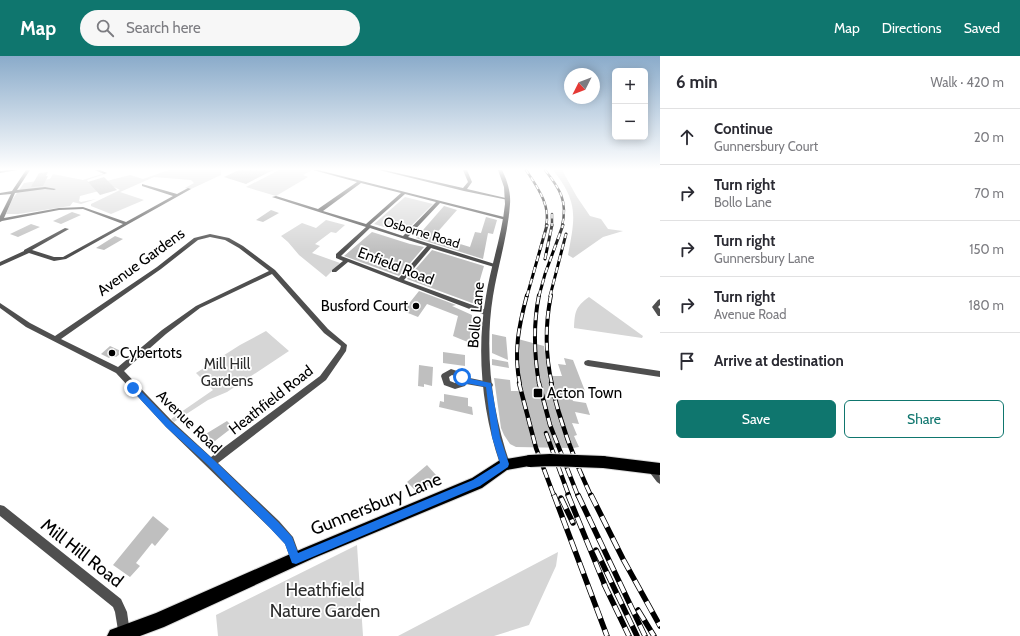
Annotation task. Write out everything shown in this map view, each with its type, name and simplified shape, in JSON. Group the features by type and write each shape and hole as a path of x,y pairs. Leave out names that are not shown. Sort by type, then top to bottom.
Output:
{"main road":[{"name":"Gunnersbury Lane","path":"120,635 158,621 296,559 477,483 505,464 550,460 603,462 657,472"}],"street":[{"path":"0,220 11,197"},
{"path":"26,252 33,252 54,259 64,258 171,197"},
{"name":"Osborne Road","path":"274,197 377,231 496,266"},
{"path":"319,211 339,197"},
{"path":"368,227 400,197"},
{"path":"420,197 506,219"},
{"path":"499,197 508,199"},
{"name":"Bollo Lane","path":"505,464 496,437 489,385 486,344 487,313 506,219 508,199"},
{"path":"404,238 439,202"},
{"path":"0,220 59,209 82,208 125,223"},
{"name":"Enfield Road","path":"368,227 338,255 338,257 487,313"},
{"path":"0,264 26,252 67,229"},
{"name":"Avenue Gardens","path":"55,339 159,268 191,242 200,237 215,235 227,239 241,247 266,266"},
{"path":"400,281 430,246"},
{"path":"334,271 346,260"},
{"name":"Heathfield Road","path":"211,463 323,378 344,349 344,345 326,331 273,271 266,266"},
{"path":"118,372 164,332 198,307 273,271"},
{"path":"660,301 655,307 660,314"},
{"name":"Avenue Road","path":"0,305 28,326 118,372 289,541 296,559"},
{"path":"588,363 660,374"},
{"path":"463,380 489,385"},
{"name":"Mill Hill Road","path":"0,510 117,603 121,612 120,635"}],"green space":[{"path":"14,197 80,197 79,201 81,202 96,199 81,204 73,202 70,206 18,214 6,214"},
{"path":"105,197 135,197 144,200 111,214 91,206 91,204"},
{"path":"405,197 433,204 404,233 374,224"},
{"path":"569,197 577,197 590,216 601,219 608,229 623,231 603,237 573,258 568,255 573,220"},
{"path":"326,220 345,225 336,233 331,232 315,244 320,246 312,253 340,263 326,277 299,255 281,236 302,223 316,228"},
{"path":"589,297 643,336 642,338 574,328 578,307"},
{"name":"Mill Hill Gardens","path":"266,331 289,351 227,392 208,400 174,422 171,419 213,390 196,373 240,345"},
{"name":"Heathfield Nature Garden","path":"357,545 363,636 218,636 216,615"},
{"path":"558,552 556,566 529,625 494,636 398,636"}],"building":[{"path":"444,206 457,210 434,236 470,247 475,232 481,233 486,217 497,220 493,234 488,233 483,259 416,238"},
{"path":"271,210 279,213 263,222 256,220"},
{"path":"72,212 81,215 61,224 53,221"},
{"path":"31,224 40,227 18,237 10,234"},
{"path":"372,232 424,247 399,276 344,256"},
{"path":"115,236 123,239 104,250 96,248"},
{"path":"432,250 484,266 479,283 478,302 472,303 407,279"},
{"path":"419,291 456,305 452,306 472,315 470,343 453,336 458,316 427,304 418,317 403,311"},
{"path":"492,334 506,337 508,360 492,353"},
{"path":"518,339 544,346 548,376 562,376 558,364 566,365 564,358 573,360 585,391 568,388 573,401 586,403 590,415 575,412 579,424 572,423 577,435 574,436 579,447 516,447 510,444 504,435 501,428 494,378 510,380 511,391 519,391"},
{"name":"Cybertots","path":"110,346 123,352 116,357 112,355 109,358 101,354"},
{"path":"443,352 465,355 465,366 443,363"},
{"path":"492,359 508,362 509,368 492,365"},
{"path":"419,365 433,367 432,386 424,384 424,387 418,386"},
{"path":"444,394 468,398 468,406 472,407 473,415 439,407 440,401 444,402"},
{"path":"227,421 233,427 211,444 204,435"},
{"path":"427,465 436,475 430,480 433,482 425,489 423,487 417,492 407,482"},
{"path":"153,516 169,529 155,546 152,543 136,563 140,566 130,577 113,565"}],"railway":[{"path":"542,197 547,211 546,226"},
{"path":"561,197 564,209 562,226"},
{"path":"552,214 552,225"},
{"path":"527,296 547,225"},
{"path":"545,259 552,225"},
{"path":"539,296 545,274 563,225"},
{"path":"550,296 566,234"},
{"path":"520,384 517,350 527,295"},
{"path":"539,295 535,340 539,384"},
{"path":"551,295 548,317 547,351 552,384"},
{"path":"519,383 536,448 554,496"},
{"path":"539,383 550,425 578,496"},
{"path":"551,383 568,441 591,496"},
{"path":"546,433 569,496"},
{"path":"554,495 607,636"},
{"path":"568,495 606,588"},
{"path":"578,495 645,636"},
{"path":"591,495 623,559 660,626"},
{"path":"561,498 573,523"},
{"path":"596,550 637,636"},
{"path":"604,584 629,636"},
{"path":"638,610 654,636"}],"place":[{"name":"Busford Court","path":"416,306"},
{"name":"Cybertots","path":"112,353"},
{"name":"Acton Town","path":"538,393"}],"route":[{"path":"133,388 275,525 289,541 296,559 383,521 477,483 505,464 496,437 489,385 463,380 462,377"}]}
